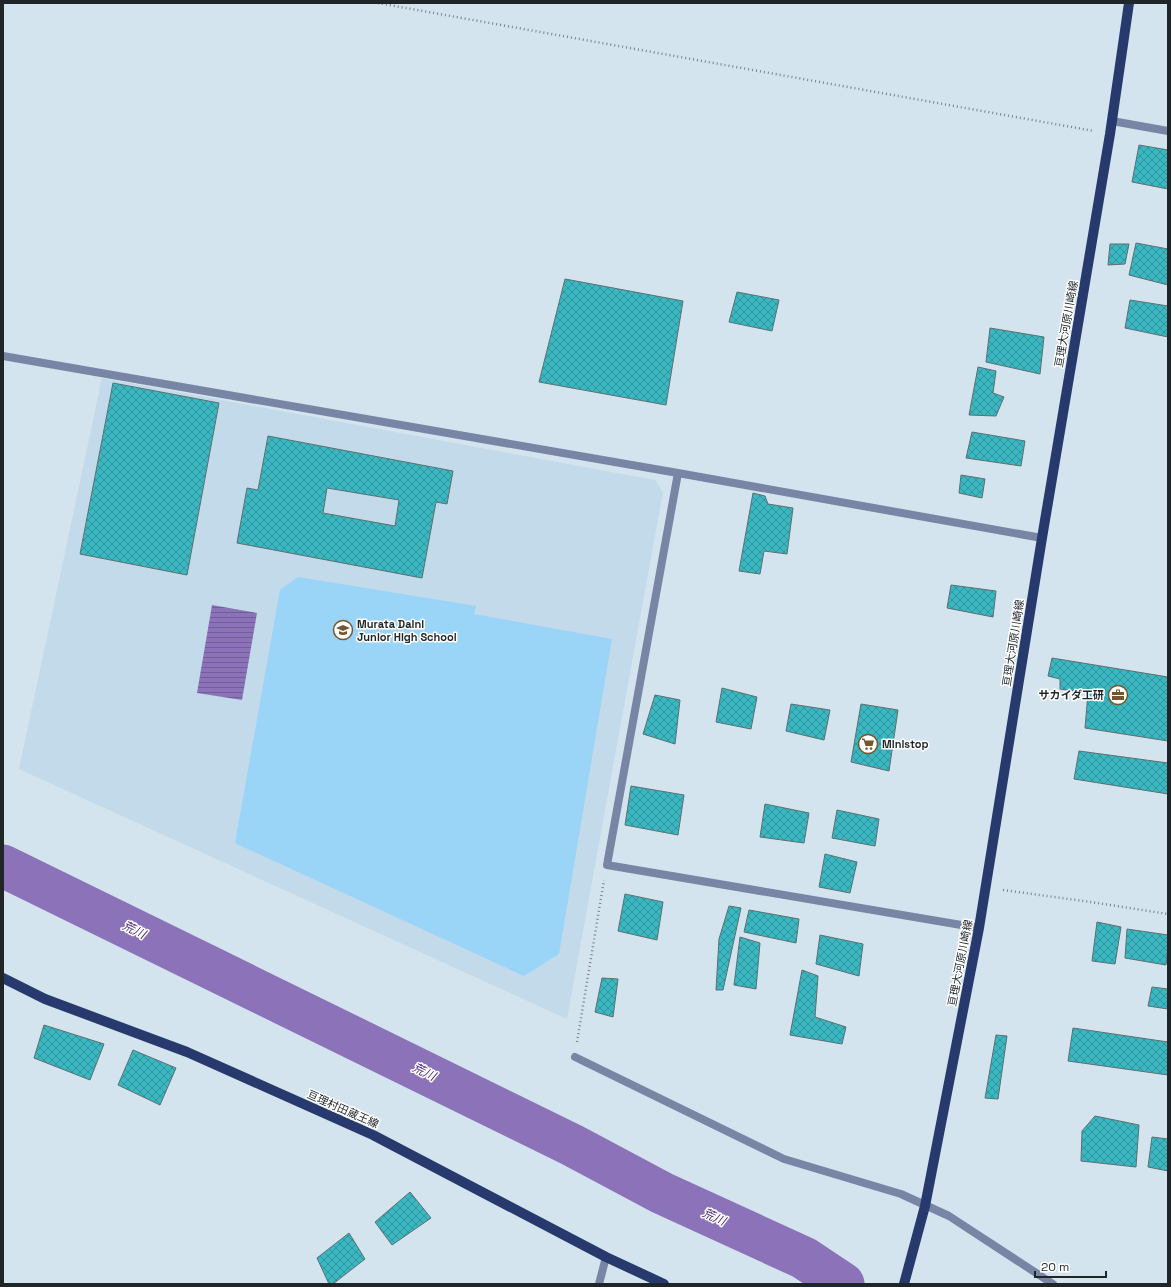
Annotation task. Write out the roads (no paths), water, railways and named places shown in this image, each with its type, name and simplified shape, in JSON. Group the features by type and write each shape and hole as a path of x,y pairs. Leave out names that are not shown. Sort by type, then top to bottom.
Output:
{"main road":[{"name":"亘理大河原川崎線","path":"904,1284 925,1206 979,928 1042,538 1110,134 1129,3"},
{"name":"亘理村田蔵王線","path":"3,978 45,999 187,1052 373,1135 606,1257 664,1284"}],"street":[{"path":"1112,121 1130,126 1168,131"},
{"path":"3,356 678,473 1042,538"},
{"path":"678,473 607,865 979,928"},
{"path":"575,1058 784,1159 901,1194 949,1216 1053,1284"},
{"path":"599,1284 606,1257"}],"waterway":[{"name":"荒川","path":"3,866 572,1145 662,1193 804,1258 843,1284"}],"place":[{"name":"Murata Daini Junior High School","path":"343,630"},
{"name":"サカイダ工研","path":"1118,695"},
{"name":"Ministop","path":"868,744"}]}
